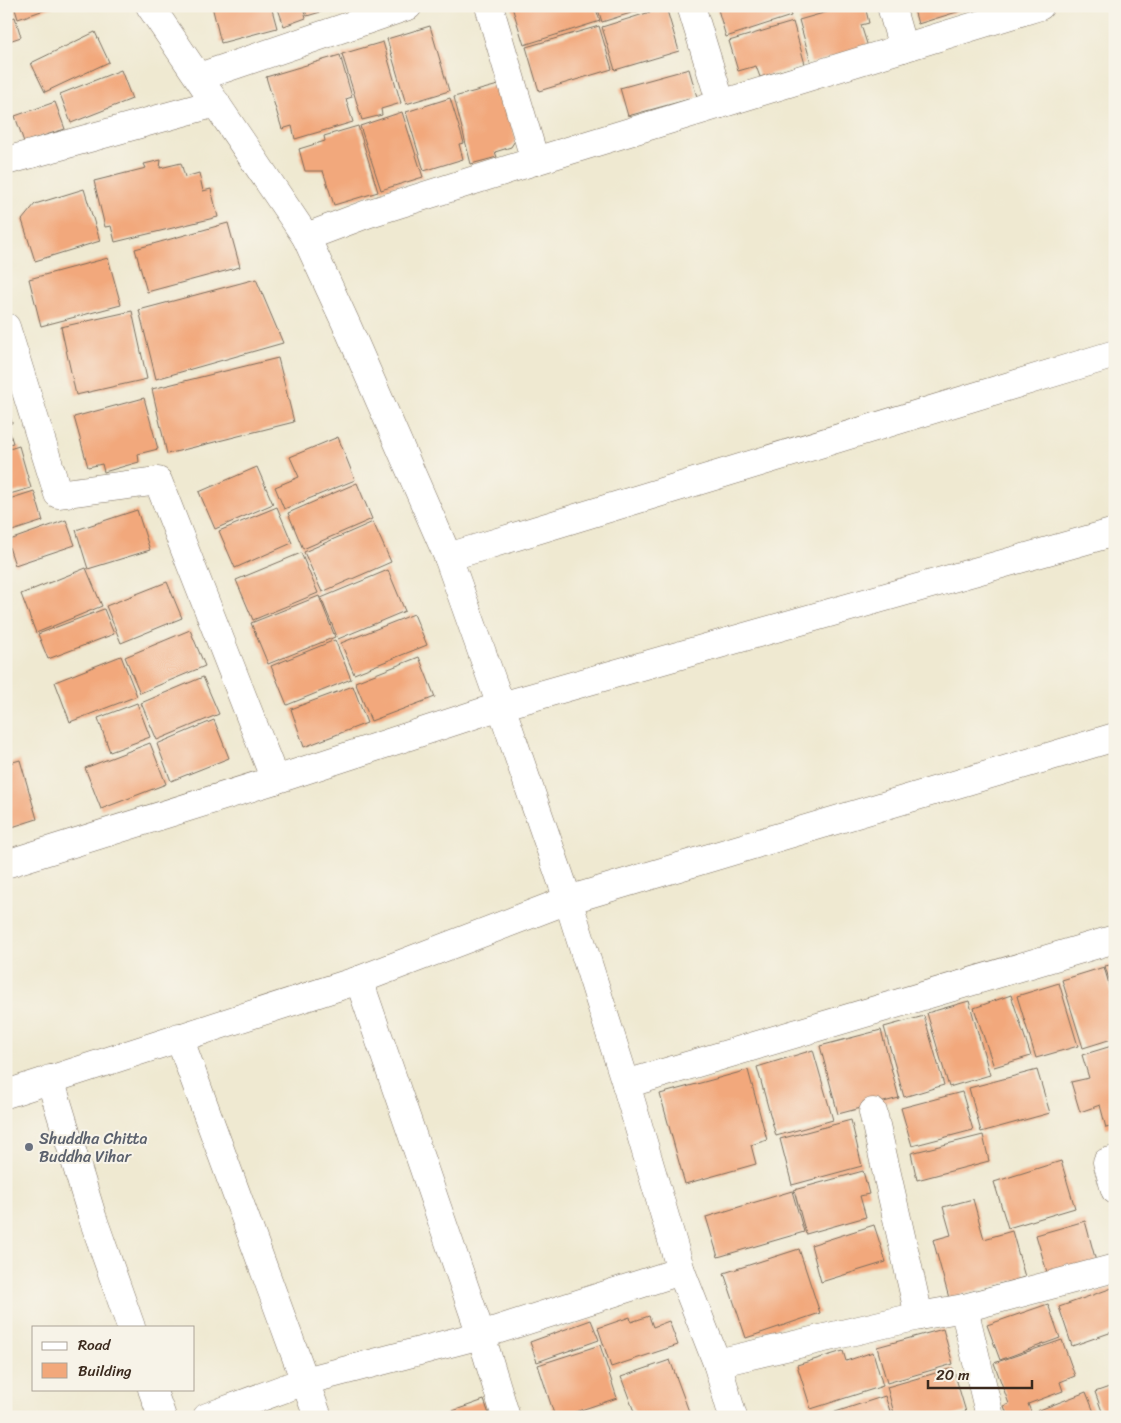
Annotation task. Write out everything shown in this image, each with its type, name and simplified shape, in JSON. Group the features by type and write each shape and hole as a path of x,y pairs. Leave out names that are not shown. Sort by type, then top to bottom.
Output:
{"street":[{"path":"150,6 306,237 448,557 568,900 626,1084 681,1271 717,1363 733,1417"},
{"path":"199,77 408,6"},
{"path":"489,6 535,161"},
{"path":"691,6 721,104"},
{"path":"890,6 903,48"},
{"path":"306,237 367,214 535,161 1040,6"},
{"path":"6,161 216,103"},
{"path":"6,327 58,494 158,481 275,780"},
{"path":"448,557 1115,354"},
{"path":"6,864 275,780 501,706 1115,532"},
{"path":"6,1094 359,980 568,900 1115,738"},
{"path":"626,1084 1115,939"},
{"path":"359,980 481,1335 506,1417"},
{"path":"179,1037 318,1417"},
{"path":"50,1079 94,1219 131,1326"},
{"path":"873,1112 919,1316"},
{"path":"1115,1160 1107,1162 1115,1190"},
{"path":"717,1363 919,1316 964,1308 1115,1268"},
{"path":"207,1417 305,1381 481,1335 681,1271"},
{"path":"964,1308 990,1417"},
{"path":"152,1390 162,1417"}],"building":[{"path":"14,6 53,6 53,7 18,19"},
{"path":"212,6 271,6 277,28 221,43"},
{"path":"277,6 302,6 306,18 284,26"},
{"path":"304,6 326,6 327,10 307,16"},
{"path":"328,6 343,6 343,7 329,11"},
{"path":"595,6 600,21 524,45 512,7"},
{"path":"597,6 650,6 650,7 602,22"},
{"path":"717,6 788,6 791,16 726,37"},
{"path":"833,6 865,6 869,23 861,25 868,47 811,63 799,20 834,10"},
{"path":"913,6 973,6 973,7 918,24"},
{"path":"666,7 679,51 615,70 602,27"},
{"path":"15,17 21,37 6,42 6,20"},
{"path":"793,22 805,64 760,77 756,66 738,71 729,41"},
{"path":"430,26 449,91 406,104 387,39"},
{"path":"599,26 612,69 539,91 526,47"},
{"path":"95,32 109,62 45,92 31,63"},
{"path":"383,42 401,103 381,109 382,115 362,120 342,54"},
{"path":"340,55 352,97 346,99 353,122 295,139 292,126 282,129 266,77"},
{"path":"689,69 697,97 628,116 620,88"},
{"path":"121,70 132,99 71,123 60,94"},
{"path":"502,84 516,139 511,147 495,152 497,157 471,164 454,97"},
{"path":"450,98 464,143 459,144 463,159 424,171 406,112"},
{"path":"55,102 65,129 24,142 15,116"},
{"path":"402,112 423,177 381,190 360,126"},
{"path":"358,126 378,192 334,205 323,171 305,171 299,149 325,141 324,136"},
{"path":"161,160 160,168 181,163 185,177 199,173 203,191 211,189 218,217 115,242 111,226 105,227 94,181 146,168 144,164"},
{"path":"84,189 100,241 35,261 22,220 35,204"},
{"path":"228,223 240,267 147,292 135,249"},
{"path":"108,258 121,305 41,326 29,279"},
{"path":"256,279 283,343 156,379 139,310"},
{"path":"132,311 147,379 76,395 61,327"},
{"path":"278,358 294,422 167,454 152,389"},
{"path":"144,398 158,449 138,454 139,462 104,472 102,464 88,467 74,417"},
{"path":"7,405 12,423 7,424 13,443 6,445"},
{"path":"338,437 355,480 284,509 275,487 299,477 290,457"},
{"path":"19,446 31,488 6,495 6,450"},
{"path":"257,467 273,504 215,529 199,492"},
{"path":"357,483 372,519 303,549 288,513"},
{"path":"34,491 43,521 6,533 6,500"},
{"path":"277,507 292,543 235,568 219,531"},
{"path":"137,510 150,550 88,569 76,530"},
{"path":"66,520 75,545 15,565 7,541"},
{"path":"373,522 391,562 322,592 304,552"},
{"path":"301,553 318,593 253,620 236,580"},
{"path":"86,568 102,606 36,633 21,594"},
{"path":"388,570 405,611 338,639 321,598"},
{"path":"167,582 182,618 121,643 106,606"},
{"path":"319,596 335,637 268,664 251,623"},
{"path":"104,609 114,634 48,659 38,634"},
{"path":"414,614 427,645 354,674 341,643"},
{"path":"190,630 205,666 140,693 125,657"},
{"path":"335,640 351,679 287,705 271,666"},
{"path":"121,656 137,696 70,722 55,682"},
{"path":"419,657 435,697 371,721 355,682"},
{"path":"203,677 219,714 157,740 141,703"},
{"path":"353,686 367,723 304,747 291,709"},
{"path":"137,703 150,737 110,752 98,718"},
{"path":"214,720 229,758 171,781 157,744"},
{"path":"150,743 166,784 101,809 85,768"},
{"path":"20,760 37,819 6,829 6,764"},
{"path":"1115,964 1115,996 1114,996 1105,966"},
{"path":"1104,967 1115,1005 1115,1038 1083,1048 1062,980"},
{"path":"1059,983 1078,1046 1036,1058 1017,996"},
{"path":"1011,995 1031,1056 994,1067 974,1008"},
{"path":"969,1001 990,1075 949,1087 927,1013"},
{"path":"924,1016 944,1085 904,1097 884,1027"},
{"path":"881,1030 899,1098 838,1114 820,1046"},
{"path":"1115,1045 1115,1126 1106,1128 1100,1105 1080,1112 1071,1082 1089,1078 1082,1055"},
{"path":"813,1050 833,1120 776,1136 757,1067"},
{"path":"748,1070 767,1140 751,1145 756,1164 685,1184 660,1094"},
{"path":"1037,1070 1050,1113 981,1132 969,1088"},
{"path":"962,1092 973,1130 912,1146 901,1108"},
{"path":"851,1120 862,1166 792,1185 780,1139"},
{"path":"983,1135 989,1161 917,1180 911,1153"},
{"path":"1061,1161 1075,1208 1008,1228 994,1182"},
{"path":"863,1171 869,1194 860,1196 866,1217 806,1234 794,1190"},
{"path":"792,1191 804,1232 718,1257 706,1217"},
{"path":"973,1199 984,1239 1012,1231 1025,1277 949,1298 933,1240 951,1235 943,1207"},
{"path":"1085,1221 1097,1265 1049,1279 1036,1235"},
{"path":"874,1225 886,1262 821,1282 811,1245"},
{"path":"799,1249 820,1313 746,1338 724,1273"},
{"path":"1115,1287 1115,1331 1072,1346 1059,1307"},
{"path":"1048,1304 1060,1338 1000,1360 987,1325"},
{"path":"649,1316 653,1327 669,1321 678,1345 611,1367 598,1328 630,1317 631,1322"},
{"path":"591,1320 599,1340 537,1362 530,1342"},
{"path":"943,1329 953,1364 887,1383 877,1347"},
{"path":"1062,1340 1075,1376 1060,1382 1063,1391 1028,1404 1033,1417 1008,1417 1004,1406 1009,1404 994,1363"},
{"path":"600,1345 617,1398 555,1417 538,1365"},
{"path":"843,1351 846,1361 873,1352 883,1386 811,1409 797,1365"},
{"path":"670,1360 691,1417 636,1417 621,1377"},
{"path":"953,1368 966,1412 950,1417 895,1417 887,1387"},
{"path":"1115,1385 1115,1417 1104,1417 1095,1392"},
{"path":"1086,1392 1096,1417 1039,1417 1037,1411"},
{"path":"885,1396 892,1417 823,1417 823,1416"},
{"path":"484,1400 490,1417 448,1417 447,1413"},
{"path":"622,1413 623,1417 612,1417 612,1416"}],"place":[{"name":"Shuddha Chitta Buddha Vihar","path":"29,1147"}]}
